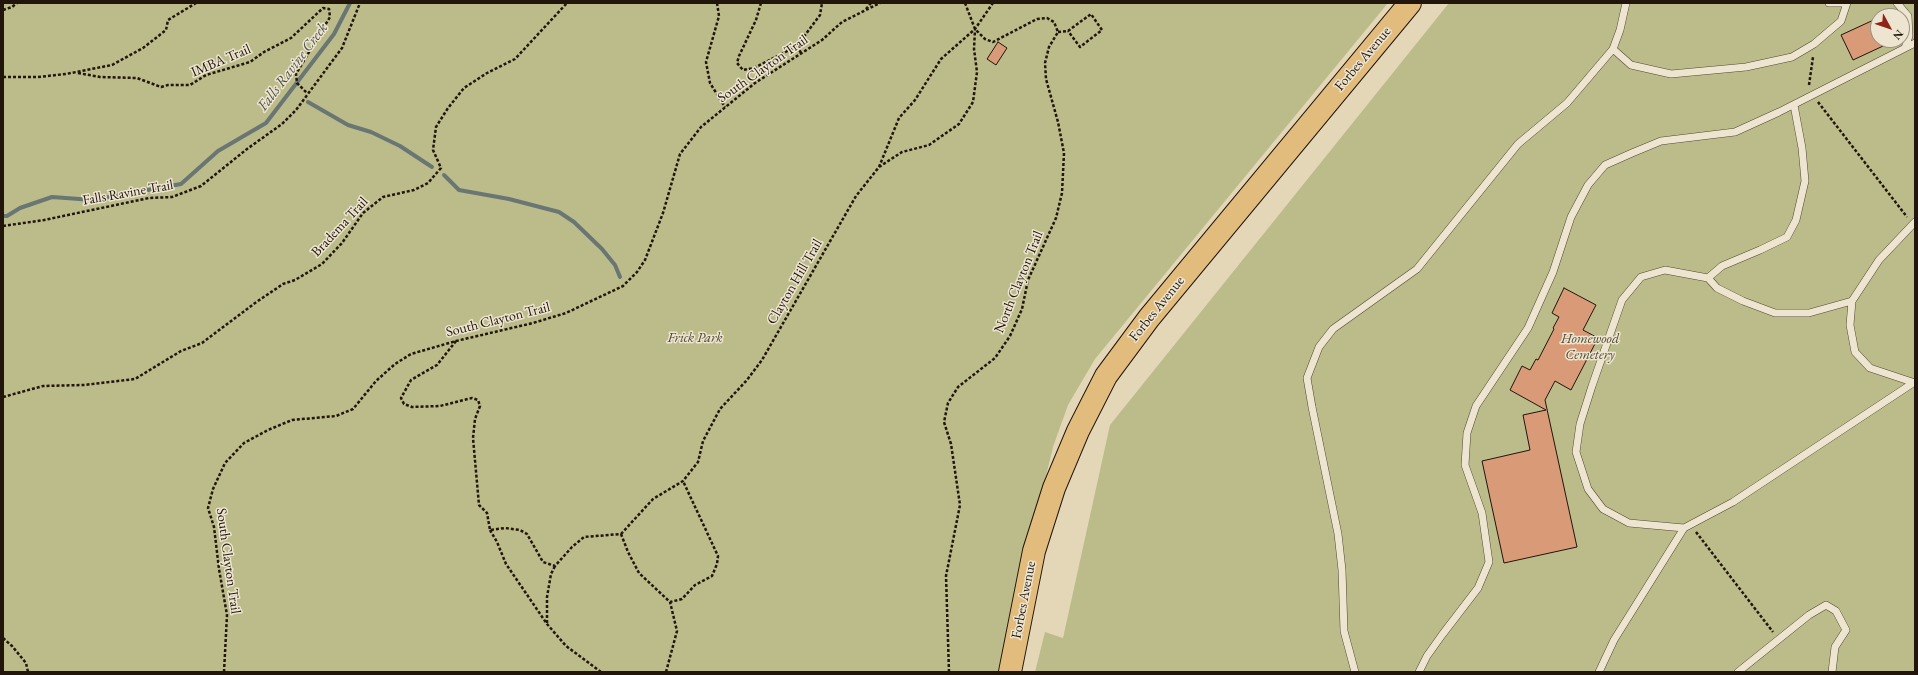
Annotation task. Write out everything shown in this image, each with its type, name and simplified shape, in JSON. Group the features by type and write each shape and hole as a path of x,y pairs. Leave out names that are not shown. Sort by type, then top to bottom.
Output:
{"main road":[{"name":"Forbes Avenue","path":"1010,672 1034,551 1054,488 1078,431 1106,376 1149,318 1410,3"}],"lane":[{"path":"1355,672 1344,631 1342,570 1338,534 1312,407 1308,378 1319,347 1333,329 1417,269 1518,144 1567,103 1613,49 1620,30 1626,3"},
{"path":"1829,3 1842,3"},
{"path":"1613,49 1631,65 1671,74 1746,66 1792,57 1814,44 1841,21 1847,3"},
{"path":"1419,672 1427,656 1478,588 1489,562 1482,513 1465,465 1467,434 1471,420 1476,406 1528,328 1553,272 1571,217 1588,186 1605,165 1662,141 1735,132 1794,105 1905,48"},
{"path":"1708,278 1722,266 1787,237 1796,220 1805,181 1802,148 1794,105"},
{"path":"1914,223 1879,260 1852,301 1850,325 1855,352 1870,368 1914,383"},
{"path":"1687,526 1628,523 1603,509 1588,489 1576,452 1580,424 1608,336 1622,300 1641,277 1665,270 1708,278 1717,288 1743,302 1775,313 1809,313 1852,301"},
{"path":"1599,672 1614,640 1687,526 1733,502 1914,383"},
{"path":"1738,672 1810,615 1826,605 1836,611 1846,630 1835,647 1832,672"}],"path":[{"path":"3,10 12,7 17,3"},
{"path":"3,76 38,77 78,73 112,65 143,48 166,30 168,20 196,3"},
{"name":"Falls Ravine Trail","path":"3,226 44,220 149,198 172,197 201,186 247,149 282,124 296,110 342,48 360,3"},
{"name":"Bradema Trail","path":"3,397 43,386 84,385 135,379 181,351 202,343 283,284 294,280 322,264 342,244 363,214 383,197 414,190 428,183 441,168 433,150 436,127 448,108 464,88 487,73 515,59 567,3"},
{"path":"717,3 719,16 706,62 710,83 725,107"},
{"path":"762,3 756,20 746,38 737,63 743,70 754,68 797,46 820,15 822,3"},
{"path":"866,9 871,3"},
{"name":"South Clayton Trail","path":"224,672 227,615 214,527 208,508 213,489 225,463 244,443 268,430 292,420 336,416 353,409 376,381 411,354 456,341 540,321 566,312 623,286 637,272 645,260 663,213 680,154 701,127 755,83 822,40 842,22 880,3"},
{"path":"879,167 902,152 929,145 959,124 973,102 977,72 974,49 975,29 965,3"},
{"name":"Clayton Hill Trail","path":"621,534 653,499 683,481 698,462 703,441 720,409 747,380 762,360 856,196 879,167 899,118 915,100 941,59 975,29 993,3"},
{"name":"IMBA Trail","path":"78,73 100,77 137,78 161,88 168,85 190,85 206,75 250,62 264,52 291,38 323,8 329,9 330,18 296,74 297,83 308,93"},
{"path":"975,29 985,39 994,42 1030,22 1046,18 1054,22 1058,32 1068,31 1091,14 1102,30 1080,47 1068,31"},
{"name":"North Clayton Trail","path":"949,672 946,576 960,505 951,444 944,422 948,403 958,387 995,358 1010,336 1022,309 1028,280 1056,218 1062,193 1064,153 1058,122 1046,80 1045,63 1049,47 1058,32"},
{"path":"1814,44 1810,97 1914,223"},
{"path":"797,46 802,53"},
{"path":"456,341 437,365 411,380 401,398 404,404 412,407 440,406 472,398 478,400 480,406 475,419 473,438 479,505 488,513 490,530 497,542 506,564 547,624 566,646 601,672"},
{"path":"670,602 682,599 695,585 712,576 717,564 718,556 683,481"},
{"path":"1687,526 1779,639"},
{"path":"490,530 505,528 527,534 543,562 555,566"},
{"path":"547,624 547,597 551,574 555,566 572,547 584,537 621,534 628,552 639,572 670,602 677,631 666,672"},
{"path":"3,638 12,646 26,663 28,672"}],"green space":[{"name":"Frick Park","path":"3,3 1388,3 1095,359 1068,405 1053,447 999,672 3,672"},
{"name":"Homewood Cemetery","path":"1449,3 1915,3 1915,672 1035,672 1045,632 1063,638 1110,425"}],"building":[{"path":"1870,22 1870,48 1879,48 1853,60 1841,35"},
{"path":"998,42 1007,48 996,65 987,59"},
{"path":"1564,288 1596,305 1583,330 1598,338 1571,390 1555,381 1545,400 1577,547 1504,563 1482,461 1530,450 1523,415 1546,410 1510,390 1522,366 1530,370 1536,359 1538,360 1559,317 1552,313"}],"waterway":[{"name":"Falls Ravine Creek","path":"3,216 7,216 20,208 52,197 93,200 181,184 218,151 266,123 334,34 350,3"},
{"path":"308,102 348,125 371,132 400,146 432,167"},
{"path":"444,175 459,190 509,199 559,212 574,222 602,249 615,265 620,277"}]}
